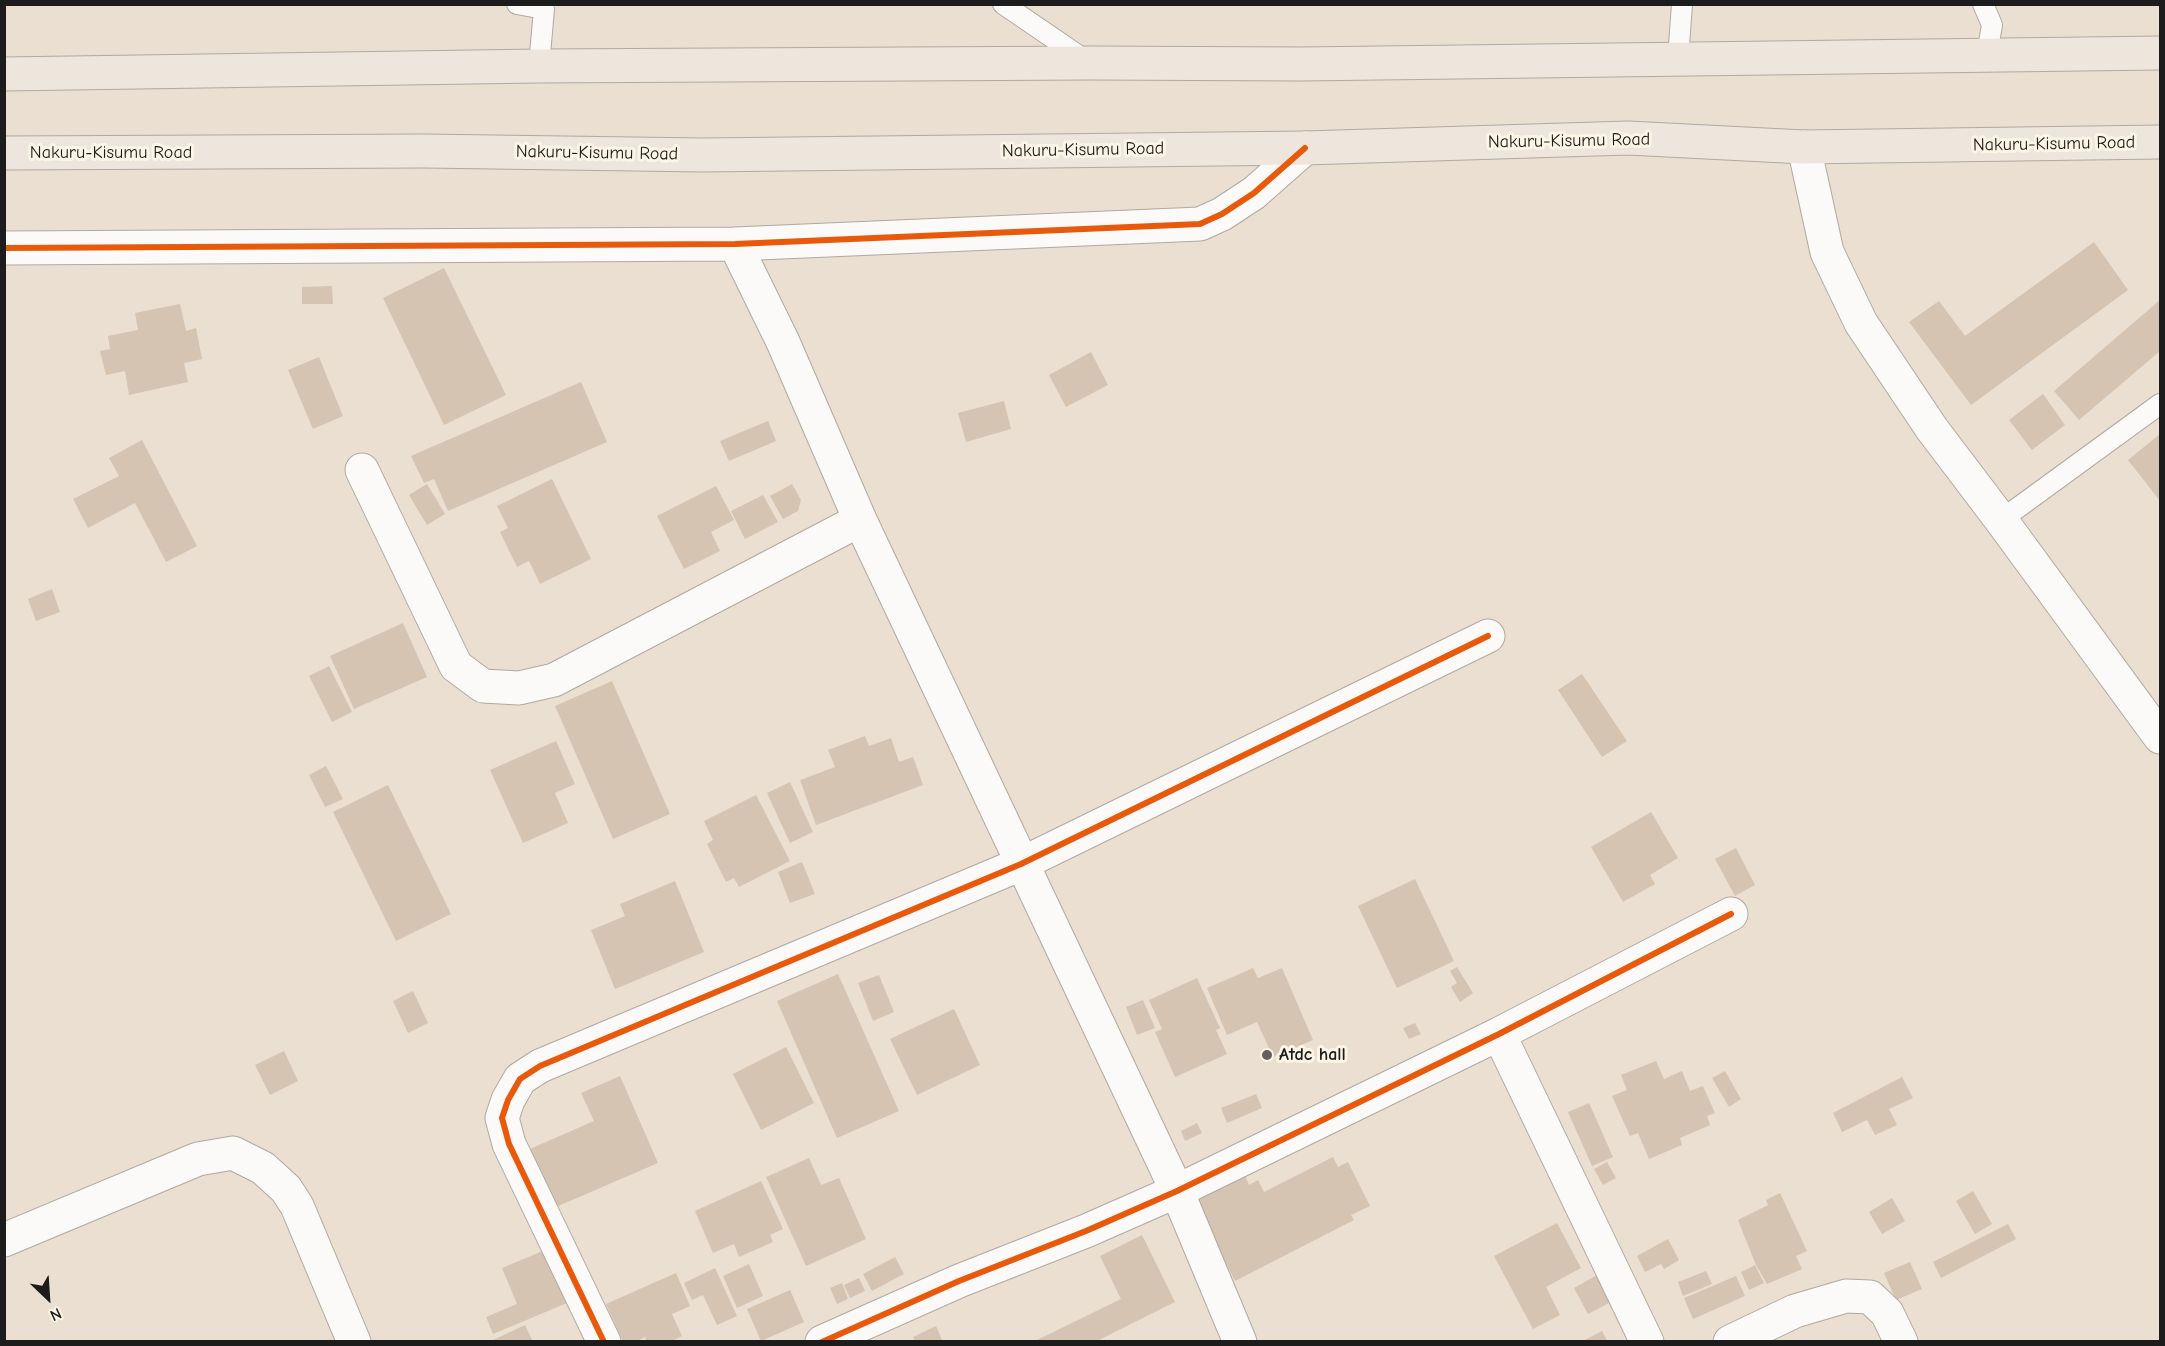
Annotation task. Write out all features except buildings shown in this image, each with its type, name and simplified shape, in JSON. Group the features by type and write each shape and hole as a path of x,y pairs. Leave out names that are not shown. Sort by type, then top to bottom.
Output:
{"highway":[{"path":"4,74 539,66 1302,64 2160,53"},
{"name":"Nakuru-Kisumu Road","path":"4,153 424,151 703,154 1305,148 1628,138 1804,147 2160,142"}],"street":[{"path":"1804,147 1827,252 1861,323 1932,429 2160,737"},
{"path":"4,248 735,244 1200,224 1222,214 1254,193 1305,148"},
{"path":"735,244 783,342 860,520 1177,1191 1240,1341"},
{"path":"362,470 456,666 483,686 519,688 554,680 860,520"},
{"path":"604,1341 509,1144 502,1118 508,1100 520,1079 540,1066 1021,864 1488,636"},
{"path":"822,1341 959,1281 1086,1231 1177,1191 1499,1034 1731,914"},
{"path":"1499,1034 1647,1341"},
{"path":"4,1240 198,1158 234,1153 264,1168 286,1189 297,1206 354,1341"},
{"path":"1730,1341 1795,1311 1846,1296 1870,1296 1887,1313 1901,1341"}],"lane":[{"path":"517,4 547,7 539,66"},
{"path":"1003,4 1090,63"},
{"path":"1678,59 1682,4"},
{"path":"1983,4 1992,25 1987,54"},
{"path":"2001,520 2160,404"}],"cycle path":[{"path":"4,248 735,244 1200,224 1222,214 1254,193 1305,148"},
{"path":"604,1342 509,1144 502,1118 508,1100 520,1079 540,1066 1021,864 1488,636"},
{"path":"822,1342 959,1281 1086,1231 1177,1191 1499,1034 1731,914"}],"place":[{"name":"Atdc hall","path":"1267,1055"}]}
